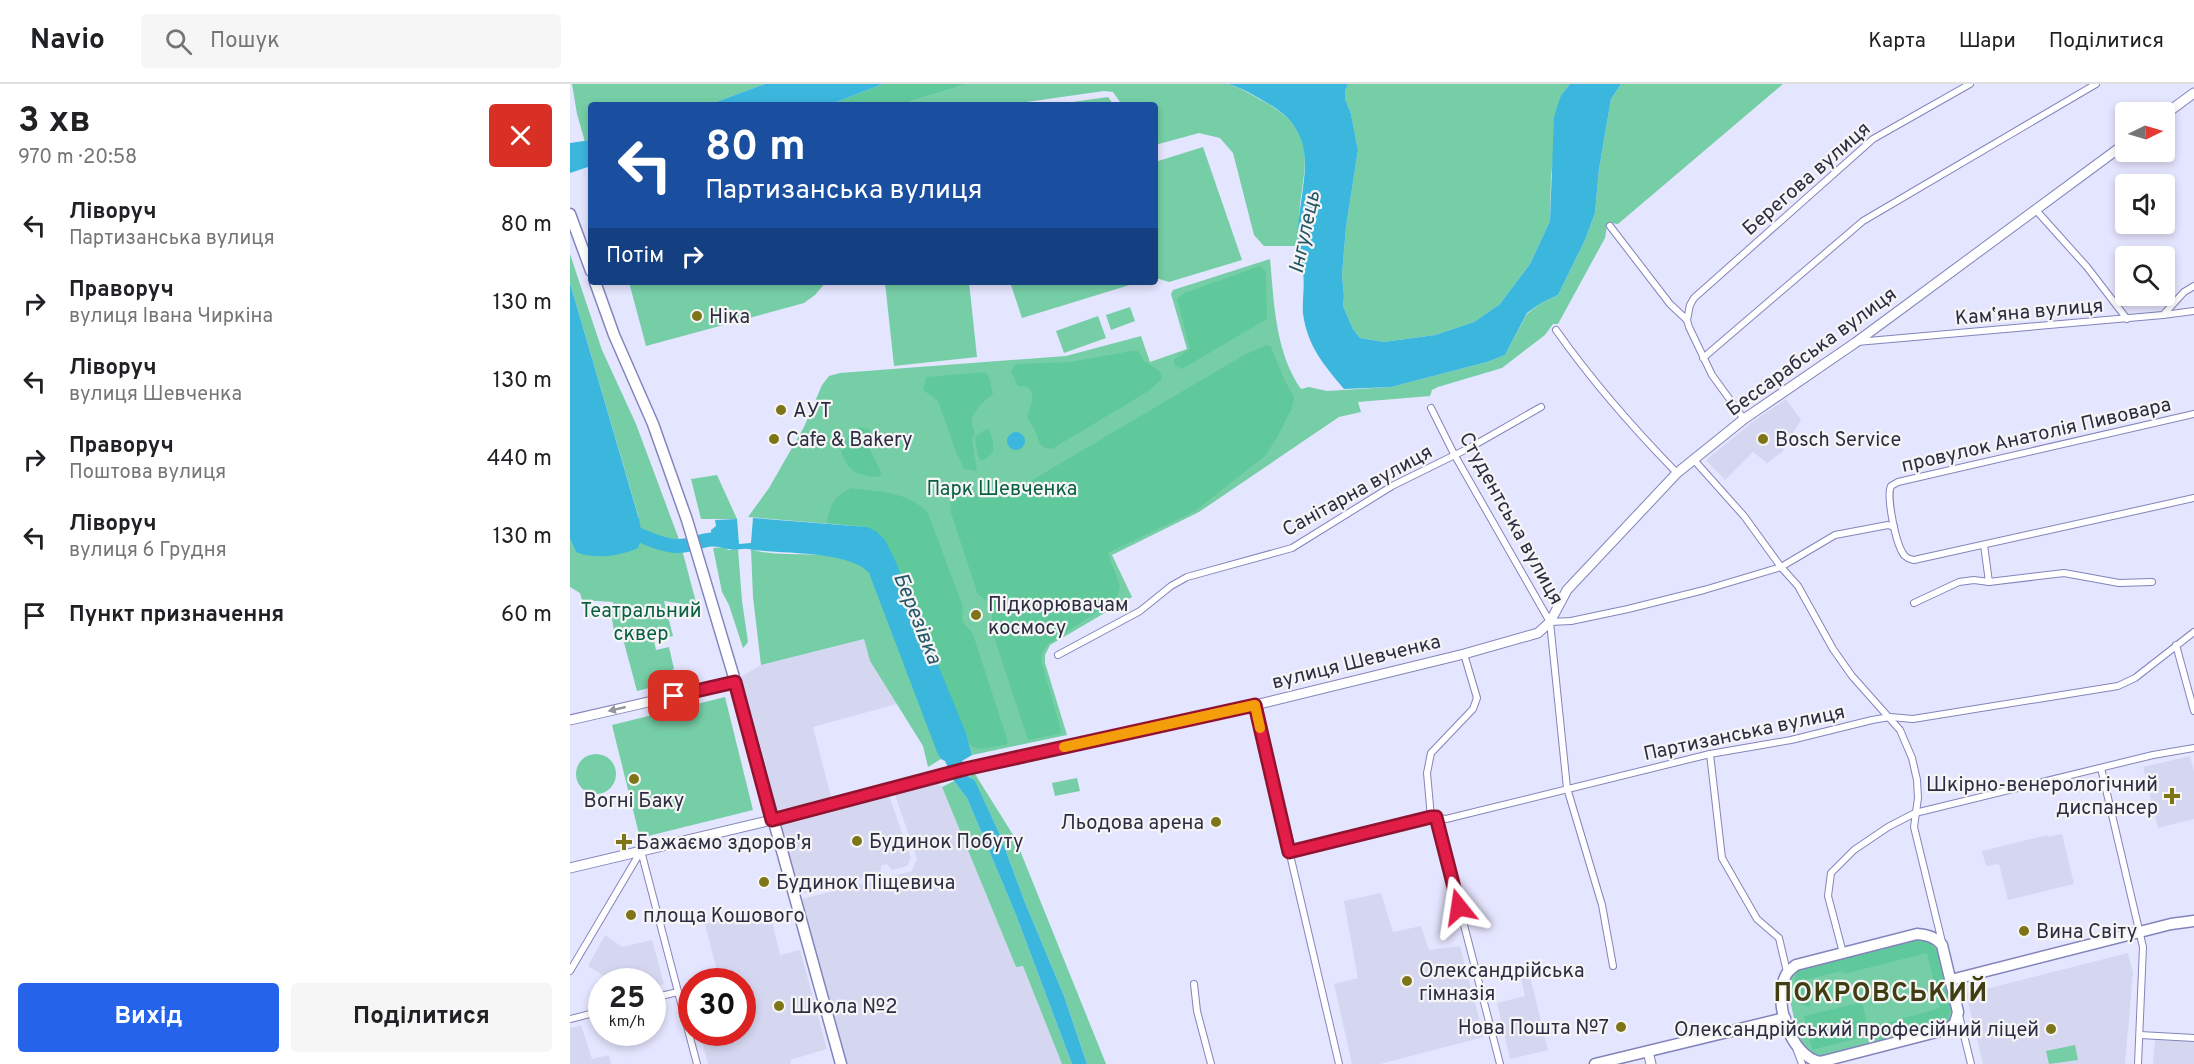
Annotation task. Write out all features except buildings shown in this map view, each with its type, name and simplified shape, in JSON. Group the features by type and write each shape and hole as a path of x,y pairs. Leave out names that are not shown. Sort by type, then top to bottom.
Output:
{"highway":[{"path":"570,214 588,263"},
{"path":"596,285 614,335 653,424 687,520 735,682 841,1064"},
{"path":"1951,980 2171,924 2194,921"},
{"path":"1917,934 1926,934 1936,938 1942,945 1951,980 1958,1012 1955,1023 1948,1029 1820,1062 1810,1060 1795,1045 1789,1034 1782,1002 1783,982 1787,973 1796,965 1843,953 1917,934"},
{"path":"1595,1064 1785,1018"}],"main road":[{"path":"2175,107 2194,93"},
{"name":"Бессарабська вулиця","path":"1550,622 1567,590 1677,473 1744,419 1855,343 2115,151"},
{"name":"вулиця Шевченка","path":"570,868 772,820 965,769 1255,705 1464,654 1538,633 1550,622"},
{"path":"570,720 735,682"},
{"path":"1648,1051 1651,1064"}],"street":[{"name":"Берегова вулиця","path":"1687,320 1694,298 1873,139 1970,84"},
{"path":"1703,358 1863,221 2096,84"},
{"path":"2035,209 2086,267 2127,319"},
{"path":"1610,226 1670,304 1687,320 1712,375 1744,419"},
{"path":"2163,315 2184,292 2194,286"},
{"name":"Камʼяна вулиця","path":"1855,343 2127,319 2194,310"},
{"path":"1556,330 1592,378 1677,473"},
{"name":"Санітарна вулиця","path":"1058,655 1140,611 1171,586 1187,577 1292,548 1392,486 1471,447 1541,407"},
{"name":"Студентська вулиця","path":"1431,408 1454,454 1550,622 1567,788 1602,905 1613,966"},
{"name":"провулок Анатолія Пивовара","path":"1894,526 1889,493 1894,483 2194,414"},
{"path":"1694,460 1744,516 1781,567 1798,586 1833,649 1852,676 1900,730 1912,758 1918,789 1914,827 1942,945"},
{"path":"1894,526 1901,550 1910,559 1918,559 2194,498"},
{"name":"вулиця Шевченка","path":"1550,622 1571,621 1629,609 1781,567 1835,535 1888,525 1894,526"},
{"path":"1984,545 1989,582"},
{"path":"1914,603 1959,582 1974,580 1989,582 2064,573 2119,583 2152,582"},
{"name":"Партизанська вулиця","path":"1289,852 1433,817 1446,819 1710,754 1791,740 1890,717 1913,719 2118,686 2135,678 2194,632"},
{"path":"2176,645 2194,711"},
{"path":"1464,654 1477,698 1473,709 1431,753 1427,773 1433,817 1500,1064"},
{"path":"1255,705 1339,1064"},
{"path":"1843,953 1828,896 1831,873 1854,850 1888,827 1915,813 2194,748"},
{"path":"1710,754 1722,858 1756,919 1779,938 1787,973"},
{"path":"2101,768 2144,958 2138,1064"},
{"path":"570,971 641,851"},
{"path":"641,851 678,992 666,995"},
{"path":"1194,984 1197,1011 1211,1064"},
{"path":"1958,1012 1971,1064"},
{"path":"570,1019 588,1014"},
{"path":"2140,1035 2194,1038"},
{"path":"1795,1045 1802,1064"},
{"path":"692,1046 697,1064"}],"shaded area":[{"path":"1786,399 1801,420 1782,452 1767,463 1753,452 1725,480 1706,460 1751,423"},
{"path":"864,639 870,661 897,704 813,727 831,797 778,810 774,809 739,678 761,665"},
{"name":"Шкірно-венерологічний диспансер","path":"2190,756 2194,772 2194,819 2158,828 2143,767"},
{"path":"935,781 942,787 1016,967 1023,965 1062,1064 843,1064 798,900 912,871 917,859 894,792"},
{"path":"888,793 911,858 907,866 892,870 887,864 881,866 881,873 847,882 836,879 825,881 817,890 805,893 795,889 779,824 792,823 877,800 880,795"},
{"path":"2062,834 2074,884 2008,900 1999,864 1986,866 1982,851 2047,835 2048,837"},
{"name":"Олександрійська гімназія","path":"1381,893 1393,932 1421,926 1429,950 1460,946 1484,1037 1380,1064 1352,1064 1334,984 1358,978 1344,901"},
{"name":"Школа №2","path":"769,909 780,955 800,950 827,1049 790,1060 791,1064 708,1064 704,1046 756,1046 756,968 716,968 705,924"},
{"path":"605,935 622,947 652,940 660,968 591,968 588,966"},
{"name":"Олександрійський професійний ліцей","path":"2128,953 2133,973 2125,1064 1983,1064 1966,994"},
{"path":"1530,976 1548,1050 1510,1059 1497,1003 1525,996 1521,978"},
{"path":"581,1025 592,1059 609,1055 611,1064 570,1064 570,1028"},
{"path":"2155,1040 2194,1041 2194,1064 2153,1064"}],"green space":[{"path":"572,84 765,84 716,102 588,102 588,141 585,142"},
{"path":"883,84 967,84 910,102 837,102"},
{"path":"967,84 1228,84 1281,112 1299,133 1305,158 1298,246 1264,246 1254,235 1233,153 1220,138 1199,133 1158,144 1158,102 1120,102 1113,92 1104,91 1027,102 910,102"},
{"path":"1348,84 1570,84 1561,95 1551,176 1550,221 1530,264 1500,304 1474,322 1435,335 1384,342 1360,338 1353,329 1343,306 1342,275 1346,227 1358,150 1351,114 1345,98"},
{"name":"Парк Шевченка","path":"1621,84 1783,84 1618,224 1610,223 1607,226 1605,238 1558,324 1553,324 1545,335 1502,368 1438,387 1432,390 1430,396 1358,402 1361,412 1339,417 1199,512 1112,555 1132,597 1050,645 1045,655 1045,663 1067,735 972,755 966,733 885,540 876,531 867,527 748,517 769,488 804,427 822,385 829,376 840,373 1066,356 1141,336 1150,362 1187,349 1171,294 1173,290 1270,259 1281,343 1292,375 1301,389 1309,387 1327,391 1391,387 1487,362 1505,355 1527,314 1541,303 1558,295 1585,240 1595,213 1599,169 1611,99"},
{"path":"1108,97 1112,102 1072,102"},
{"path":"1203,147 1242,260 1169,282 1158,279 1158,161"},
{"path":"570,254 602,350 636,424 680,542 697,606 664,601 673,636 654,641 656,650 669,647 674,669 670,671 673,682 637,691 622,635 614,631 611,613 613,602 582,600 580,593 570,587 570,539 576,552 639,518 570,283"},
{"path":"1260,266 1266,271 1267,319 1182,369 1175,366 1173,360 1190,349 1177,299 1184,293"},
{"name":"Ніка","path":"630,285 823,285 804,303 646,346"},
{"path":"885,285 969,285 977,357 894,366"},
{"path":"1011,285 1130,285 1022,318"},
{"path":"1130,307 1135,321 1111,330 1106,315"},
{"path":"1098,316 1106,338 1064,353 1056,331"},
{"path":"1267,345 1271,347 1294,397 1292,408 1278,436 1265,456 1195,511 1108,553 1120,586 1117,599 1048,644 1043,651 1041,660 1061,730 1059,734 1028,740 990,625 992,616 990,608 986,601 978,595 951,513 950,501 956,497 1009,489 1027,483 1244,355"},
{"path":"1138,351 1144,361 1160,371 1162,379 1147,392 1052,449 1045,448 1039,443 1027,416 1032,401 1031,392 1029,388 1018,386 1011,371 1016,364 1070,362"},
{"path":"985,372 989,377 993,394 979,407 972,419 975,433 972,439 977,471 964,469 938,401 923,390 926,377"},
{"path":"860,427 871,430 869,448 882,474 879,477 854,472 841,451 850,432"},
{"path":"989,429 993,441 993,453 982,461 978,457 975,437"},
{"path":"717,475 737,519 701,519 691,479"},
{"path":"851,488 902,496 928,513 963,607 962,621 973,634 1008,742 1006,745 979,749 970,745 895,561 867,527 827,523 829,511 834,502"},
{"path":"724,547 728,550 738,549 748,642 743,648 729,605 722,592 713,548"},
{"path":"751,549 777,554 841,557 855,561 865,568 873,582 941,759 928,767 923,746 870,661 864,639 761,665 753,597"},
{"name":"Театральний сквер","path":"725,697 753,810 640,838 612,725"},
{"path":"596,754 610,760 616,774 610,788 596,794 582,788 576,774 582,760"},
{"path":"975,774 1015,838 1106,1064 1087,1064 1064,996 1000,835 975,782 969,776"},
{"path":"1077,778 1080,791 1055,796 1052,783"},
{"path":"954,781 967,798 1016,915 1072,1064 1062,1064 1023,966 1016,967 942,787"},
{"path":"1918,938 1930,941 1940,949 1954,1009 1950,1020 1942,1027 1821,1059 1807,1054 1800,1044 1786,983 1790,974 1799,967"},
{"path":"1917,939 1930,943 1938,952 1951,1008 1948,1018 1942,1025 1880,1042 1876,1026 1940,1008 1927,953 1844,974 1843,971 1804,980 1810,1007 1800,1004 1795,983 1796,972 1801,968"},
{"path":"1862,1002 1870,1035 1812,1050 1804,1016"},
{"path":"2075,1045 2078,1060 2049,1064 2046,1051"}],"water":[{"path":"765,84 883,84 837,102 716,102"},
{"name":"Інгулець","path":"1228,84 1348,84 1345,98 1351,114 1358,150 1346,227 1342,275 1343,306 1353,329 1360,338 1384,342 1435,335 1474,322 1500,304 1530,264 1550,221 1554,117 1561,95 1570,84 1621,84 1611,99 1599,169 1595,213 1585,240 1558,295 1527,313 1505,355 1487,362 1391,387 1344,389 1313,346 1305,326 1304,277 1298,245 1298,225 1305,167 1304,150 1298,133 1287,118 1269,104"},
{"path":"588,140 588,167 570,173 570,143"},
{"path":"570,283 642,536 638,548 615,555 591,556 576,552 570,539"},
{"path":"1012,432 1020,432 1025,437 1023,448 1012,450 1007,445 1007,437"},
{"path":"753,518 867,527 876,531 885,540 966,733 972,755 962,761 964,773 975,781 1000,835 1064,996 1087,1064 1072,1064 1016,915 967,798 937,752 869,573 847,560 813,554 731,550 712,542 711,530 716,526 715,520 737,519 739,544 751,543"}],"waterway":[{"name":"Березівка","path":"626,529 670,546 683,546 713,539 728,542"}],"slow traffic":[{"path":"1064,747 1255,705 1260,728"}],"place":[{"name":"Ніка","path":"697,316"},
{"name":"АУТ","path":"781,410"},
{"name":"Cafe & Bakery","path":"774,439"},
{"name":"Bosch Service","path":"1763,439"},
{"name":"Підкорювачам космосу","path":"976,615"},
{"name":"Вогні Баку","path":"634,779"},
{"name":"Шкірно-венерологічний диспансер","path":"2172,796"},
{"name":"Льодова арена","path":"1216,822"},
{"name":"Будинок Побуту","path":"857,841"},
{"name":"Бажаємо здоров'я","path":"624,842"},
{"name":"Будинок Піщевича","path":"764,882"},
{"name":"площа Кошового","path":"631,915"},
{"name":"Вина Світу","path":"2024,931"},
{"name":"Олександрійська гімназія","path":"1407,981"},
{"name":"Школа №2","path":"779,1006"},
{"name":"Нова Пошта №7","path":"1621,1027"},
{"name":"Олександрійський професійний ліцей","path":"2051,1029"}],"district":[{"name":"ПОКРОВСЬКИЙ","path":"1881,992"}],"route":[{"path":"674,696 735,682 772,820 965,769 1255,705 1289,852 1436,817 1459,907"}]}
